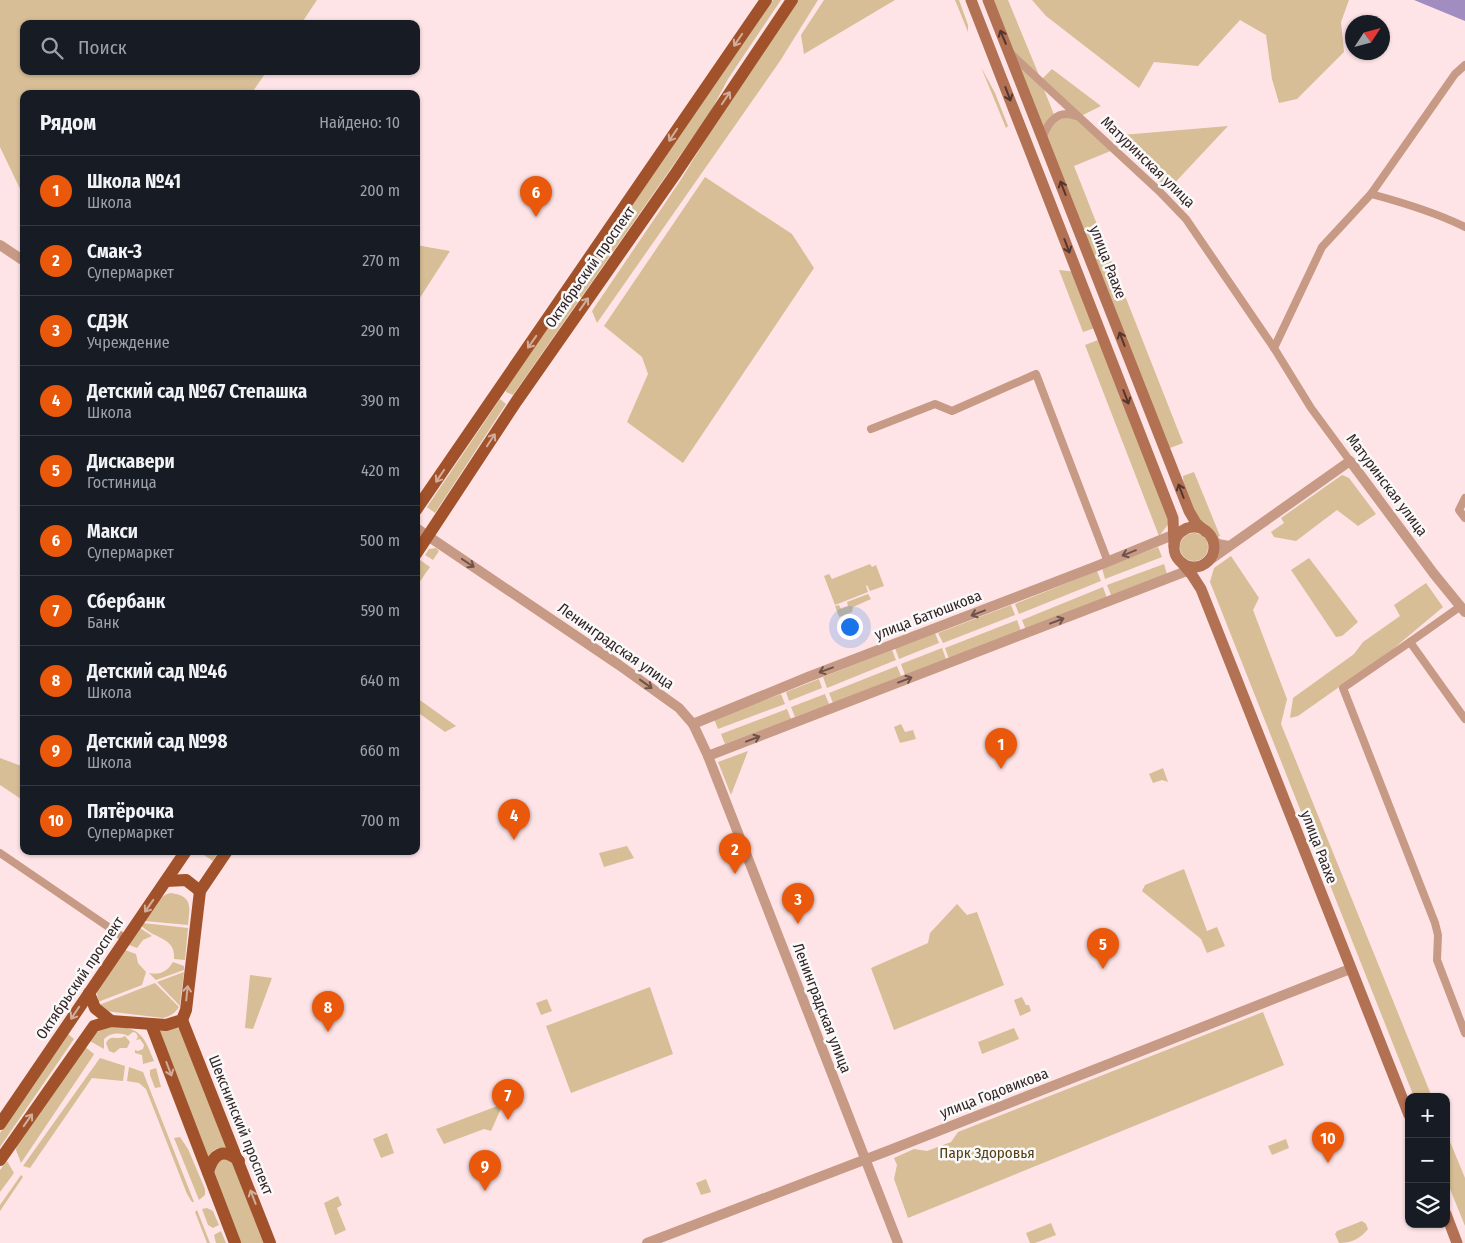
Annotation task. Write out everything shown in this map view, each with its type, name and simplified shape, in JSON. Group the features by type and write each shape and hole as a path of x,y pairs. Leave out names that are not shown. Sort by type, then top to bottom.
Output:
{"main road":[{"name":"Октябрьский проспект","path":"420,504 766,0"},
{"name":"Октябрьский проспект","path":"420,548 516,402 676,173 792,0"},
{"path":"971,0 1173,518 1178,537 1175,554 1194,565 1200,574 1202,589"},
{"name":"улица Раахе","path":"988,0 1011,54 1188,511 1196,523 1208,534"},
{"path":"500,389 502,396 508,401 516,402"},
{"path":"1178,537 1195,528 1208,534 1213,550 1194,565"},
{"path":"1194,565 1202,589"},
{"name":"улица Раахе","path":"1202,589 1405,1105"},
{"name":"Октябрьский проспект","path":"0,1124 183,855"},
{"path":"0,1160 94,1026 111,1021 166,1025 182,1020 186,1010 200,892 225,855"},
{"path":"166,881 186,880 200,892"},
{"path":"89,993 95,1008 111,1021"},
{"name":"Шекснинский проспект","path":"182,1020 270,1243"},
{"path":"151,1024 234,1243"},
{"path":"208,1172 210,1162 217,1155 224,1153 231,1155 238,1161"},
{"path":"1450,1225 1457,1243"}],"street":[{"name":"Матуринская улица","path":"1011,54 1159,191 1186,219 1274,348 1311,408 1434,574 1463,609"},
{"path":"1274,348 1322,247 1371,194 1455,74 1465,64"},
{"path":"1043,136 1048,125 1055,117 1064,114 1078,117"},
{"path":"1371,194 1453,221 1465,227"},
{"path":"0,245 20,258"},
{"path":"871,429 935,404 952,411 1036,374 1108,562"},
{"path":"708,756 1194,565 1229,546 1350,461"},
{"path":"1465,498 1459,510 1465,518"},
{"name":"Ленинградская улица","path":"420,531 623,667 679,708 693,724 708,756 898,1243"},
{"path":"1208,534 1218,544 1229,546"},
{"name":"улица Батюшкова","path":"693,724 819,673 1178,537"},
{"path":"1463,609 1410,642 1343,688 1435,923 1438,935 1437,960 1465,1033"},
{"path":"1410,642 1465,720"},
{"path":"0,853 126,939"},
{"name":"улица Годовикова","path":"647,1243 865,1160 1350,969"}],"green space":[{"path":"0,0 317,0 304,20 20,20 20,75 264,75 254,90 20,90 20,189 0,147"},
{"path":"773,0 781,0 728,79 711,111 513,395 506,392 506,389"},
{"path":"795,0 818,0 780,61 597,323 592,311 680,181 752,64"},
{"path":"824,0 895,0 804,54 801,35"},
{"path":"955,0 959,0 968,25 968,32"},
{"path":"988,0 1008,0 1041,80 1052,69 1101,106 1079,117 1113,150 1074,166 1183,443 1170,448 1157,430","holes":["1041,82 1070,114 1055,117"]},
{"path":"1032,0 1349,0 1341,22 1344,52 1297,99 1279,103 1272,79 1266,35 1240,20 1198,66 1154,62 1139,88 1046,16"},
{"path":"981,67 995,93 1008,126 1006,128"},
{"path":"1228,126 1168,190 1110,136"},
{"path":"705,177 792,234 814,268 683,463 627,422 648,374 642,357 604,326"},
{"path":"420,246 450,251 420,298"},
{"path":"1059,270 1077,272 1098,327 1083,332"},
{"path":"1103,338 1174,517 1159,536 1085,345"},
{"path":"500,399 506,404 435,513 427,507"},
{"path":"1194,472 1220,536 1212,540 1185,501 1183,476"},
{"path":"1342,475 1349,478 1376,514 1358,526 1337,510 1296,541 1274,537 1271,532 1284,523 1281,518"},
{"path":"1194,533 1204,537 1208,547 1204,557 1194,561 1184,557 1180,547 1184,537"},
{"path":"1158,547 1162,557 1105,579 1102,568"},
{"path":"436,548 439,551 433,560 425,555 429,549"},
{"path":"1231,556 1259,598 1253,610 1287,699 1281,724 1430,1093 1412,1093 1210,582 1214,568"},
{"path":"1309,558 1358,622 1342,636 1336,637 1291,570"},
{"path":"420,560 430,567 420,581"},
{"path":"870,564 872,567 876,565 884,586 870,591 867,585 868,592 835,605 824,576 829,574 832,579"},
{"path":"1164,564 1167,574 1111,595 1107,585"},
{"path":"1097,571 1101,581 1019,614 1015,604"},
{"path":"1426,583 1443,607 1393,649 1298,716 1290,718 1293,698 1354,654 1363,642 1400,616 1394,605"},
{"path":"1103,587 1107,598 1026,630 1022,620"},
{"path":"868,594 871,599 853,607 852,612 839,617 835,606 839,605 841,609 848,606 847,602"},
{"path":"1011,605 1015,615 943,643 938,633"},
{"path":"1017,620 1021,631 949,659 945,648"},
{"path":"935,633 939,643 899,659 895,648"},
{"path":"942,648 946,659 905,675 901,664"},
{"path":"892,650 896,660 827,688 823,677"},
{"path":"897,666 901,676 833,703 829,693"},
{"path":"819,679 822,688 789,701 786,692"},
{"path":"781,694 785,704 718,729 714,719"},
{"path":"825,694 829,704 795,717 791,707"},
{"path":"420,700 456,726 445,732 420,714"},
{"path":"787,709 791,719 725,744 721,734"},
{"path":"901,724 905,732 913,730 916,739 900,743 894,727"},
{"path":"748,751 731,795 718,762"},
{"path":"0,758 20,766 20,798 0,785"},
{"path":"1163,768 1168,782 1162,780 1153,783 1149,774"},
{"path":"627,846 634,858 604,867 599,853"},
{"path":"204,855 217,855 213,861"},
{"path":"1184,869 1207,931 1217,927 1225,946 1207,953 1201,939 1142,891 1145,885"},
{"path":"166,894 178,894 187,900 189,908 188,925 145,921 159,900"},
{"path":"957,904 967,915 977,912 1004,985 894,1030 871,968 928,943 930,933"},
{"path":"143,923 188,928 185,960 174,959 172,946 141,926"},
{"path":"140,928 152,936 143,940 137,948 129,945"},
{"path":"125,950 136,954 138,963 146,972 142,985 98,1002 97,993 99,989"},
{"path":"173,962 184,966 184,970 156,980 149,973 157,974 163,972"},
{"path":"184,972 180,1004 180,1006 157,982"},
{"path":"250,975 272,978 253,1029 245,1028"},
{"path":"155,983 179,1007 174,1013 163,1018 105,1011 99,1005"},
{"path":"650,987 673,1054 571,1093 546,1026"},
{"path":"1022,997 1026,1005 1029,1005 1031,1011 1020,1016 1014,1000"},
{"path":"547,999 552,1011 541,1015 536,1003"},
{"name":"Парк Здоровья","path":"1263,1012 1284,1065 908,1218 894,1179 897,1165 894,1158 914,1149 927,1151 951,1142 958,1132"},
{"path":"113,1026 136,1031 144,1039 154,1061 143,1064 142,1055 135,1053 135,1050 143,1049 144,1045 140,1039 136,1040 138,1037 133,1032 128,1036 122,1034 109,1035 104,1039 104,1049 88,1040 99,1031"},
{"path":"180,1028 228,1150 218,1148 213,1151 208,1160 157,1029"},
{"path":"1014,1028 1019,1039 982,1054 978,1042"},
{"path":"68,1034 74,1039 0,1147 0,1133"},
{"path":"125,1036 130,1042 127,1048 120,1048 114,1053 109,1051 106,1043 109,1039"},
{"path":"84,1046 94,1054 93,1056 21,1163 16,1150 17,1144"},
{"path":"100,1058 125,1066 123,1081 92,1078 30,1168 23,1166"},
{"path":"129,1067 143,1072 194,1202 192,1202 187,1194 146,1089 139,1083 127,1081"},
{"path":"156,1068 161,1087 155,1088 150,1070"},
{"path":"503,1104 491,1131 484,1129 444,1144 436,1129"},
{"path":"387,1133 394,1153 381,1158 373,1139"},
{"path":"180,1137 188,1149 205,1189 205,1195 199,1200 174,1138"},
{"path":"1286,1139 1289,1148 1272,1155 1268,1146"},
{"path":"1450,1142 1465,1178 1465,1226 1450,1189"},
{"path":"225,1158 233,1161 265,1243 240,1243 212,1171 217,1163"},
{"path":"7,1161 14,1173 0,1192 0,1170"},
{"path":"21,1175 23,1177 0,1211 0,1205"},
{"path":"706,1179 711,1192 701,1195 696,1183"},
{"path":"338,1196 342,1205 337,1208 346,1230 335,1235 324,1203"},
{"path":"207,1208 213,1211 219,1225 213,1228 208,1225 202,1209"},
{"path":"197,1210 210,1243 207,1243 195,1212"},
{"path":"1362,1221 1368,1229 1362,1235 1355,1240 1339,1243 1335,1234 1337,1231"},
{"path":"1051,1223 1056,1235 1030,1243 1026,1233"},
{"path":"221,1231 226,1243 216,1243 214,1235"}],"shaded area":[{"path":"1414,0 1465,0 1465,21"}],"place":[{"name":"Макси","path":"536,217"},
{"name":"Школа №41","path":"1001,769"},
{"name":"Детский сад №67 Степашка","path":"514,840"},
{"name":"Смак-3","path":"735,874"},
{"name":"СДЭК","path":"798,924"},
{"name":"Дискавери","path":"1103,969"},
{"name":"Детский сад №46","path":"328,1032"},
{"name":"Сбербанк","path":"508,1120"},
{"name":"Пятёрочка","path":"1328,1163"},
{"name":"Детский сад №98","path":"485,1191"}]}
